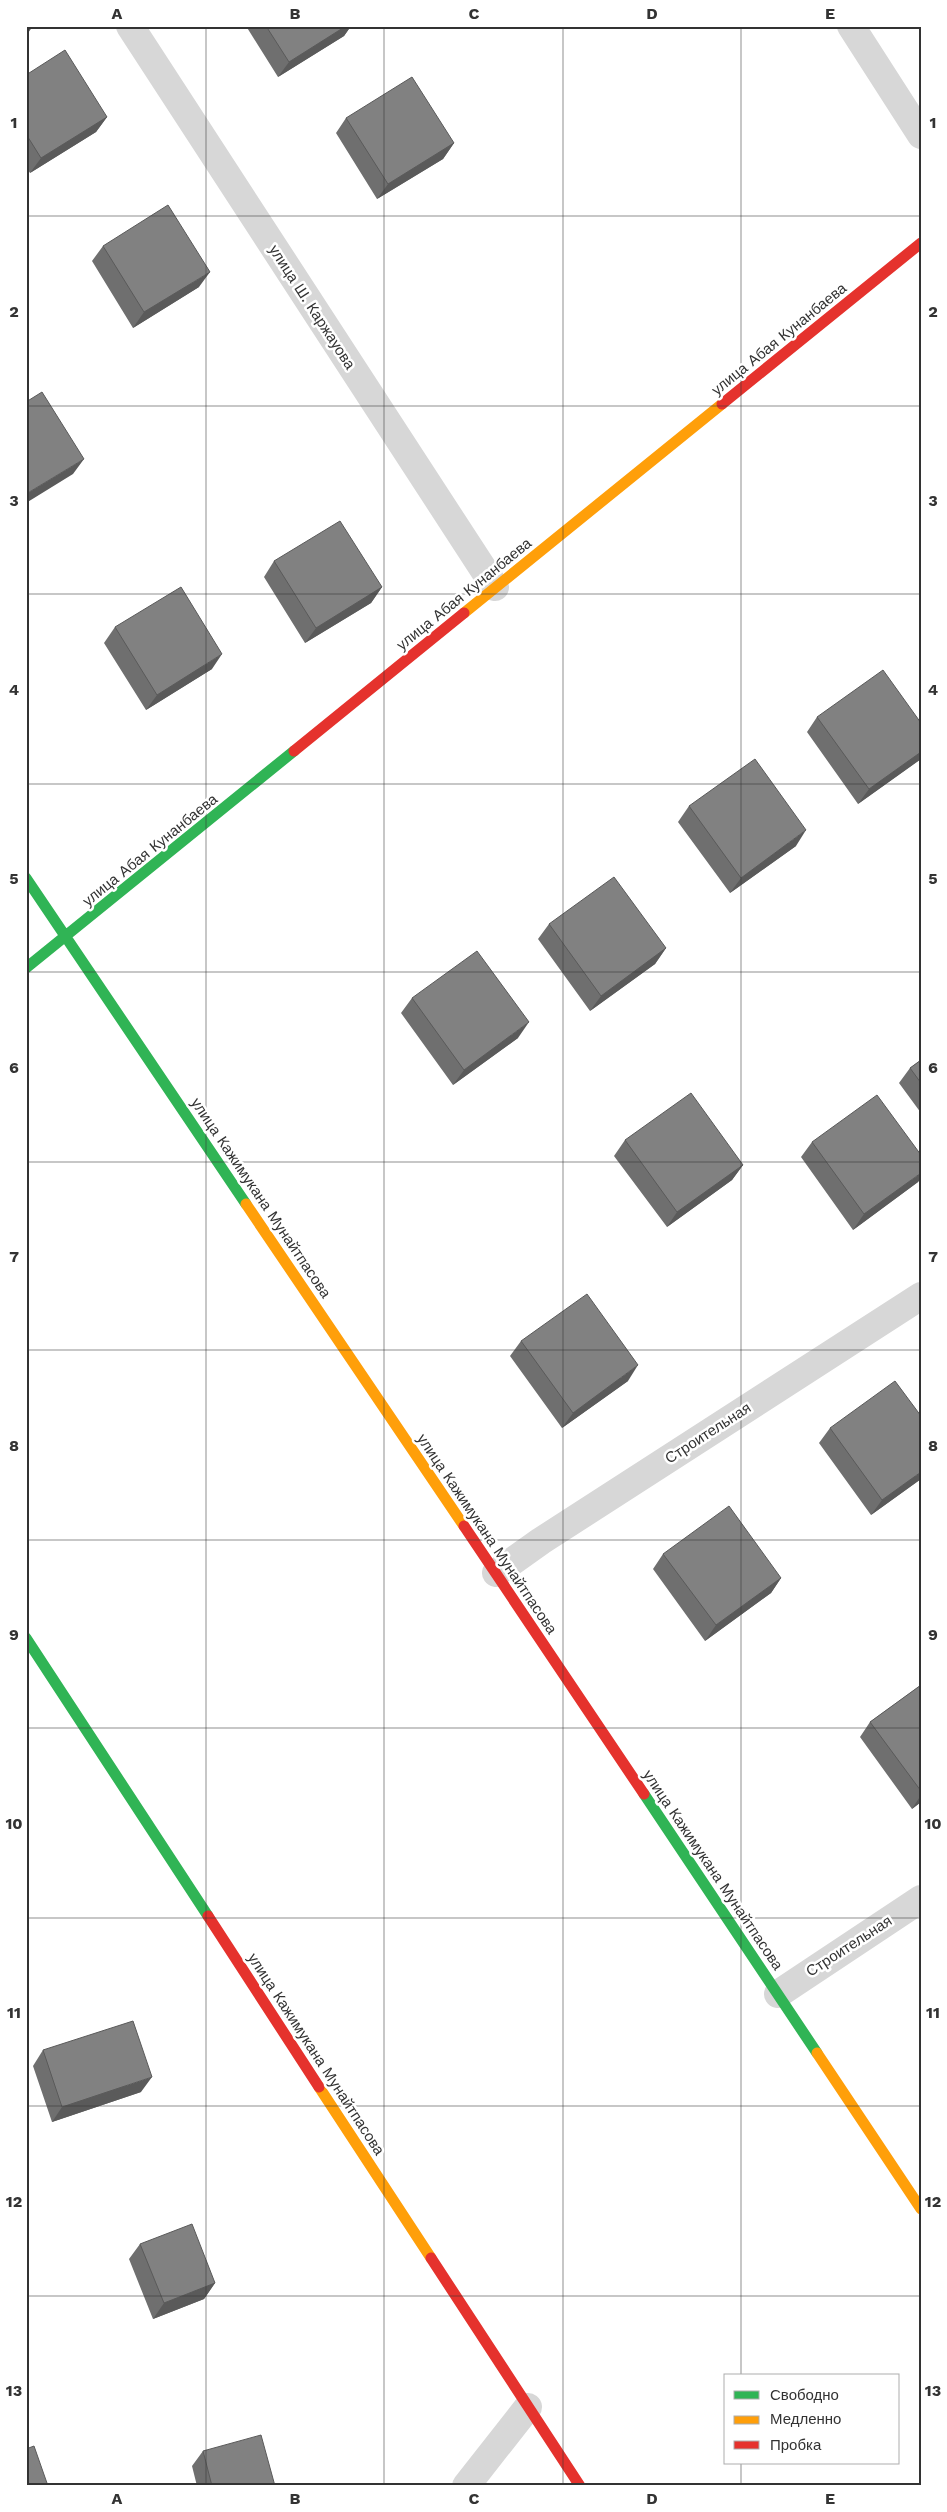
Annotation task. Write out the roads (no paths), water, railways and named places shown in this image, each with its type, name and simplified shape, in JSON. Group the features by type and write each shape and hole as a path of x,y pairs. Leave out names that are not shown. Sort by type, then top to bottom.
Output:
{"street":[{"name":"улица Ш. Каржауова","path":"130,26 495,587"},
{"path":"851,26 921,135"},
{"name":"улица Абая Кунанбаева","path":"26,968 921,243"},
{"name":"улица Кажимукана Мунайтпасова","path":"26,878 496,1573 921,2209"},
{"name":"Строительная","path":"496,1573 541,1541 921,1296"},
{"name":"улица Кажимукана Мунайтпасова","path":"26,1638 580,2486"},
{"name":"Строительная","path":"778,1994 921,1899"},
{"path":"466,2486 528,2407"}]}
